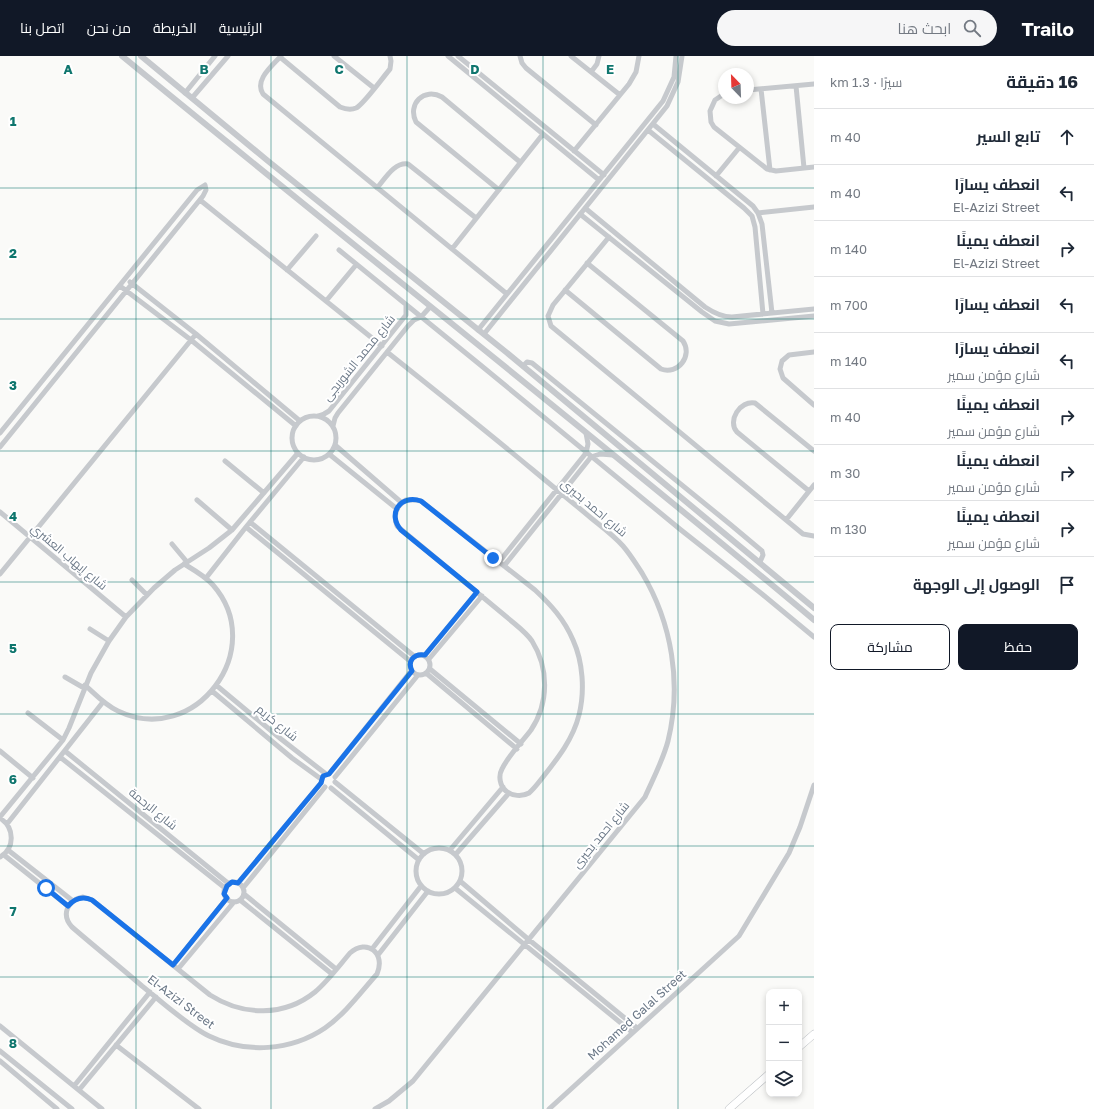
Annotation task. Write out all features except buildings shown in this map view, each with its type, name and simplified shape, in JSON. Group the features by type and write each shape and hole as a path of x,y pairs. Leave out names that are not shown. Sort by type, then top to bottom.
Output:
{"main road":[{"path":"802,1044 814,1034"},
{"path":"729,1109 766,1077"}],"street":[{"path":"122,56 561,412 814,620"},
{"path":"141,56 268,161 484,334 814,608"},
{"path":"185,92 215,56"},
{"path":"192,98 228,56"},
{"path":"334,56 374,88"},
{"path":"390,56 390,69 359,106 352,109 344,109 280,57 261,80 260,85 262,94 507,294"},
{"path":"448,56 599,180"},
{"path":"458,56 604,175"},
{"path":"520,56 522,63 526,68 596,125"},
{"path":"571,56 620,95"},
{"path":"591,72 597,64 599,56"},
{"path":"574,151 633,78 638,65 639,56"},
{"path":"478,330 663,101 674,77 676,56"},
{"path":"484,334 667,106 676,90 681,74 683,56"},
{"path":"754,90 814,84"},
{"path":"796,86 804,168"},
{"path":"494,93 498,88"},
{"path":"761,89 770,170"},
{"path":"499,190 416,122 413,113 419,99 428,94 438,94 520,162"},
{"path":"718,98 715,100 710,110 711,122 718,132 763,167 776,171 814,167"},
{"path":"653,124 758,213 762,224 772,313"},
{"path":"648,130 752,216 755,226 763,314"},
{"path":"452,249 543,134"},
{"path":"716,176 739,148"},
{"path":"261,170 268,161"},
{"path":"377,188 397,166 404,163 408,164 476,218"},
{"path":"0,433 197,190 205,185 205,193 200,200 0,447"},
{"path":"200,200 382,346"},
{"path":"758,213 814,207"},
{"path":"585,208 709,310 718,315 732,317 814,309"},
{"path":"580,214 715,321 729,324 814,316"},
{"path":"287,270 316,236"},
{"path":"609,237 550,310 548,316 551,326 803,534 814,536"},
{"path":"339,250 586,453 814,637"},
{"path":"565,290 661,370 670,371 678,367 686,357 687,353 683,341 587,263"},
{"path":"326,302 356,264"},
{"path":"397,280 405,270"},
{"path":"126,279 196,334 300,422"},
{"path":"120,286 191,340 296,426"},
{"name":"شارع محمد الشوربجى","path":"318,416 329,411 382,346 404,318 406,305"},
{"name":"شارع محمد الشوربجى","path":"333,426 338,413 411,323 421,317 430,307"},
{"path":"0,574 196,334"},
{"name":"شارع احمد بحيرى","path":"375,1109 389,1101 413,1080 644,797 668,741 674,680 673,658 668,631 660,608 650,587 636,564 621,544 388,352"},
{"path":"814,352 789,355 782,361 780,370 783,378 814,404"},
{"path":"523,366 527,362 532,363 726,521 762,551 763,555 760,562"},
{"path":"809,491 737,432 733,426 733,418 743,404 747,402 755,403 814,451"},
{"path":"561,412 568,403"},
{"path":"318,416 333,426 336,436 335,445 329,454 317,460 304,457 298,453 292,437 296,426 300,422 308,417 318,416"},
{"path":"499,562 586,453 588,444 586,433"},
{"path":"335,445 402,503"},
{"path":"8,850 73,901 68,906 2,856 11,845 11,834 7,824 0,818 63,740 97,661 126,617 146,595 185,563 209,548 232,530 298,453"},
{"path":"329,454 396,509"},
{"path":"504,566 591,457 600,454 613,455"},
{"path":"206,578 304,457"},
{"path":"225,461 264,494"},
{"path":"786,520 814,485"},
{"path":"197,500 232,530"},
{"path":"412,500 421,501 504,566 549,603 559,614 574,641 579,656 582,689 579,714 575,728 563,751 530,792 520,796 509,793 500,782 501,770 539,717 542,708 545,692 543,669 538,654 531,640 515,624 401,530 395,520 396,509 402,503 412,500"},
{"name":"شارع إيهاب العشري","path":"0,512 126,617"},
{"path":"250,522 414,656 418,655 427,657"},
{"path":"246,527 410,661 412,671 418,675"},
{"path":"711,536 718,527"},
{"path":"65,677 85,686 103,702 115,710 146,719 173,716 190,709 206,698 212,691 227,667 232,646 231,624 225,604 220,594 206,578 185,563 172,544"},
{"path":"132,580 146,595"},
{"path":"427,657 477,592"},
{"path":"427,657 482,596"},
{"path":"799,608 805,600"},
{"path":"90,629 109,641"},
{"path":"410,661 414,656"},
{"path":"331,788 335,780 418,675 428,671 431,666 427,657"},
{"path":"332,974 237,901 227,898 224,894 227,886 235,882 238,883 412,671"},
{"path":"428,671 521,744"},
{"path":"428,671 517,749"},
{"name":"شارع كريم","path":"216,685 328,774 424,854"},
{"name":"شارع كريم","path":"212,691 321,781 325,788"},
{"path":"7,824 103,702"},
{"path":"241,716 246,710"},
{"path":"28,713 63,740"},
{"path":"0,751 33,778"},
{"name":"شارع الرحمة","path":"65,751 227,886"},
{"name":"شارع الرحمة","path":"60,756 227,886"},
{"name":"Mohamed Galal Street","path":"549,1109 739,936 789,853 800,827 814,785"},
{"path":"450,850 503,787"},
{"path":"178,969 237,901 243,891 325,788 331,788 419,860"},
{"path":"456,854 509,793"},
{"path":"436,848 450,850 456,854 460,860 463,874 455,888 445,894 433,894 421,886 418,880 416,873 419,860 424,854 436,848"},
{"path":"460,881 637,1028"},
{"path":"238,883 243,891 336,969"},
{"path":"421,886 372,949 378,954 428,891"},
{"path":"455,888 632,1032"},
{"name":"El-Azizi Street","path":"73,901 83,898 92,900 218,1000 237,1008 257,1011 278,1010 297,1003 306,999 316,991 354,949 360,947 372,949"},
{"path":"173,965 227,898"},
{"name":"El-Azizi Street","path":"68,906 66,910 67,920 72,927 156,997 197,1029 221,1041 248,1047 275,1047 289,1044 314,1034 326,1027 356,999 377,974 380,964 378,954"},
{"path":"74,1086 150,992"},
{"path":"79,1090 156,997"},
{"path":"0,1026 102,1109"},
{"path":"116,1045 199,1109"},
{"path":"0,1051 72,1109"},
{"path":"0,1061 56,1108 61,1101"}],"route":[{"path":"46,888 68,906 78,898 88,898 92,900 173,965 227,898 224,894 225,888 232,882 238,883 321,783 323,776 329,774 412,671 410,668 410,661 412,658 421,654 425,655 477,592 397,526 395,520 396,509 406,500 421,501 493,558"}]}
